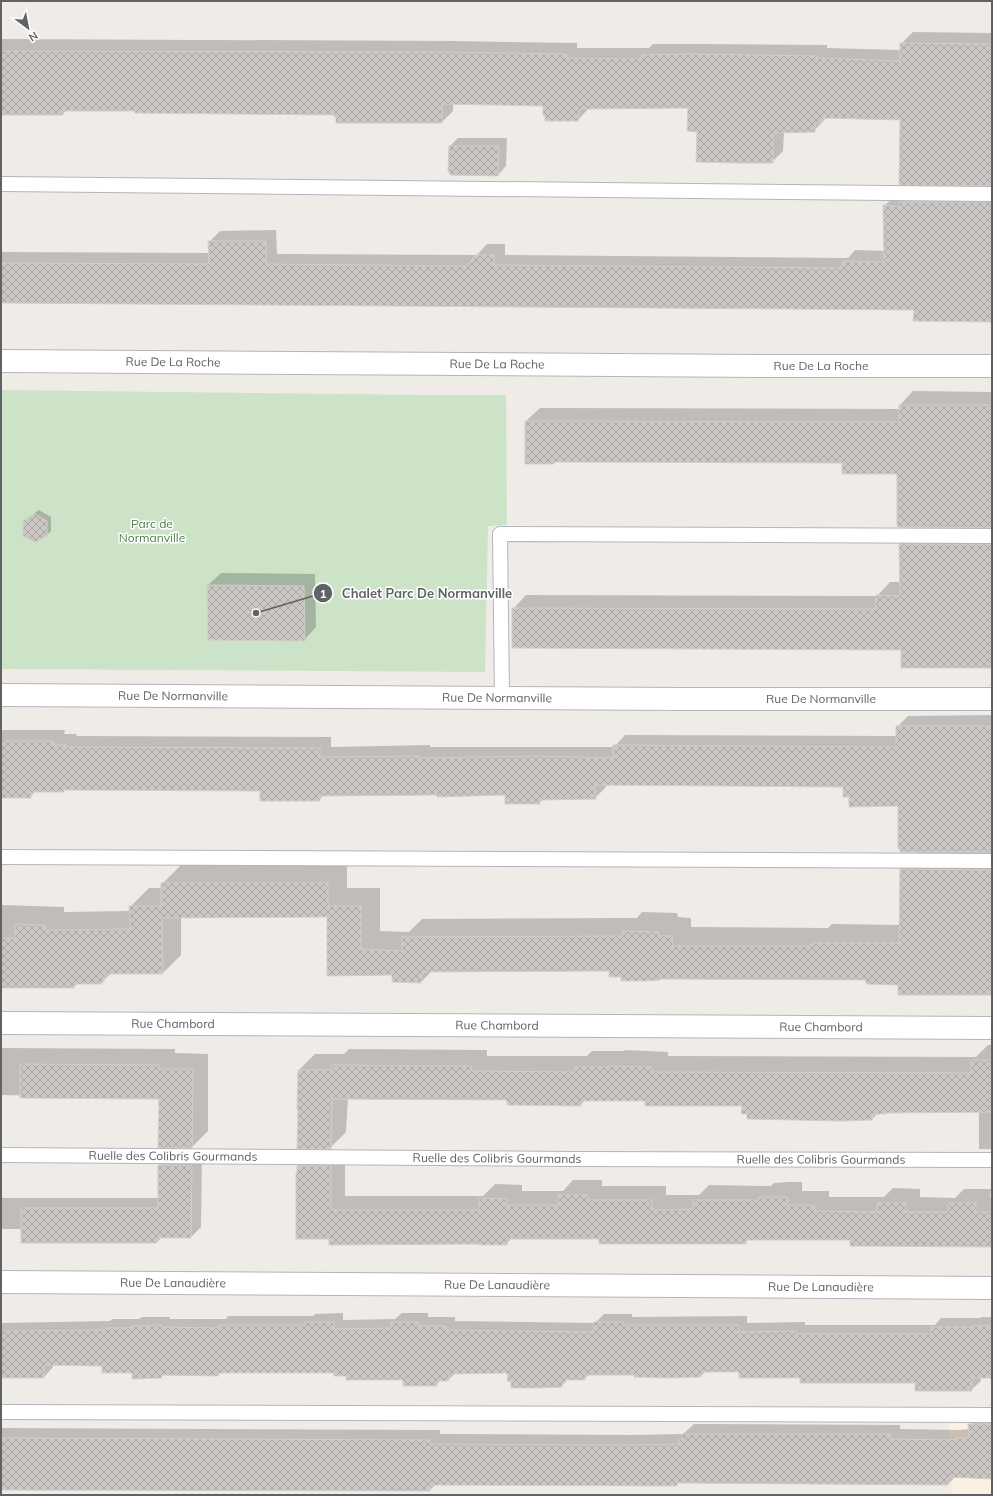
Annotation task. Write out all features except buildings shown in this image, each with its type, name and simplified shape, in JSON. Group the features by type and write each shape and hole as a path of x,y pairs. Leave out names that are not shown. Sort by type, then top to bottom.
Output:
{"street":[{"name":"Rue De La Roche","path":"1,360 752,366 992,366"},
{"name":"Rue De Normanville","path":"1,695 992,699"},
{"name":"Rue Chambord","path":"1,1023 992,1028"},
{"name":"Rue De Lanaudière","path":"1,1282 992,1288"}],"lane":[{"path":"1,184 992,194"},
{"path":"502,698 500,534 992,536"},
{"path":"1,857 992,861"},
{"name":"Ruelle des Colibris Gourmands","path":"1,1155 992,1160"},
{"path":"1,1412 992,1415"}],"shaded area":[{"path":"949,1422 992,1422 992,1495 952,1495"}],"green space":[{"name":"Parc de Normanville","path":"1,390 506,395 507,525 488,526 485,672 1,669"}],"place":[{"name":"Chalet Parc De Normanville","path":"256,613"}]}
